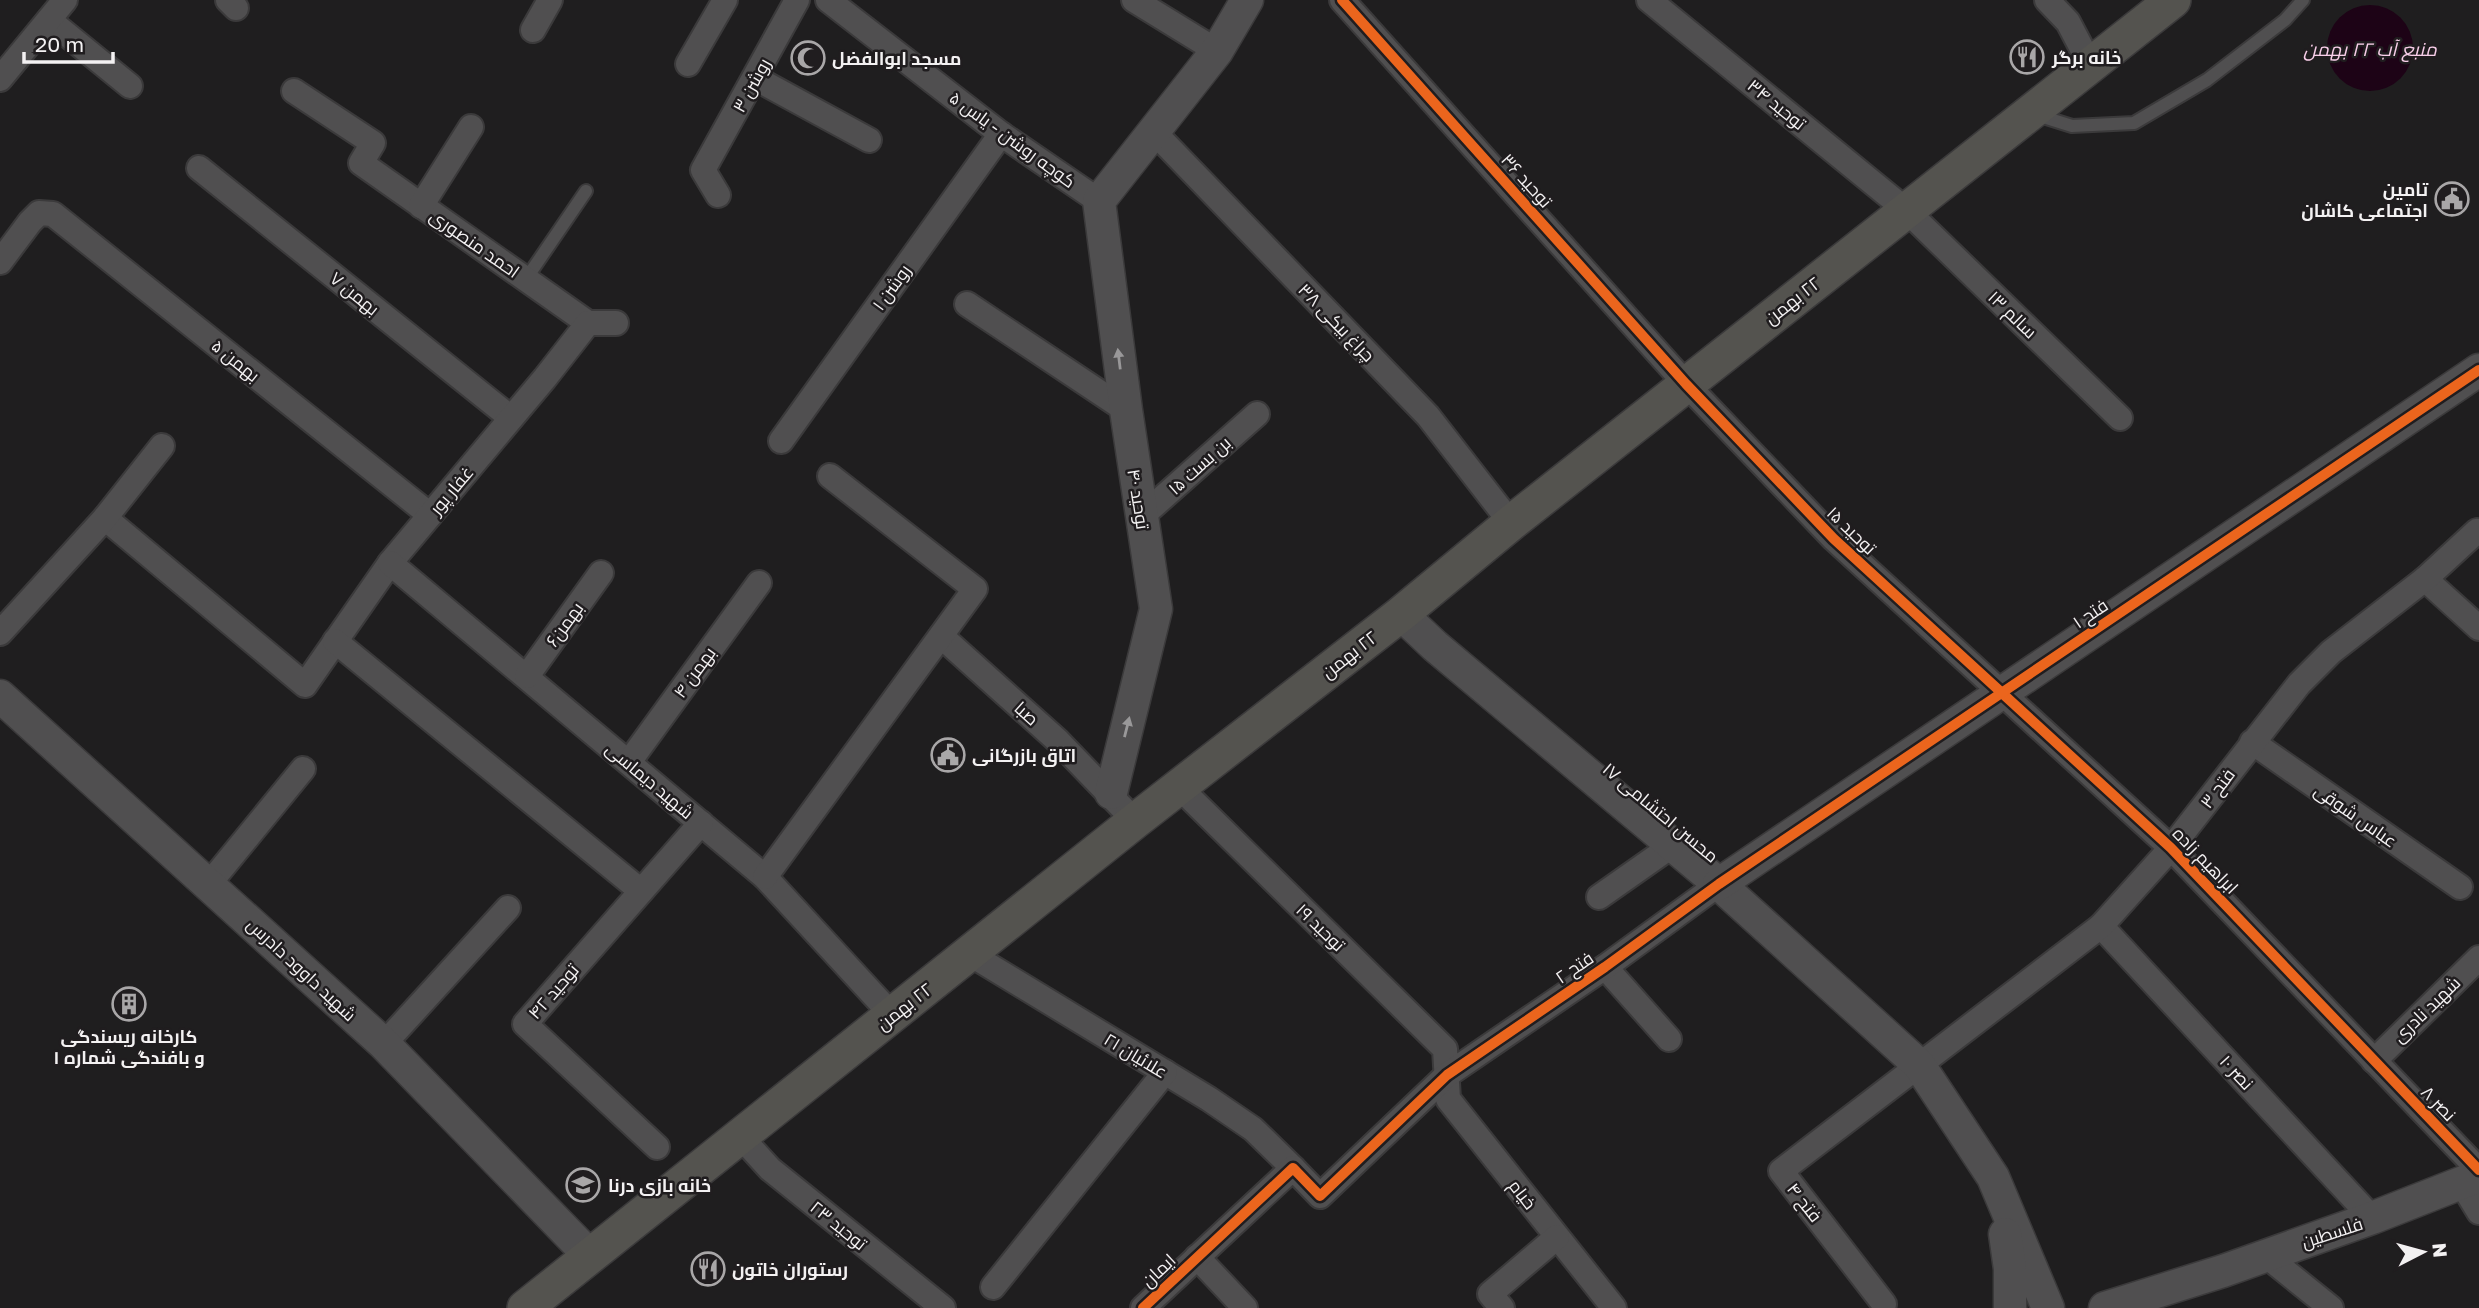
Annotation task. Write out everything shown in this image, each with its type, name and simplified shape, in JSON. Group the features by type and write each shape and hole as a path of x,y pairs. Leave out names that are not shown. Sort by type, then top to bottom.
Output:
{"main road":[{"name":"٢٢ بهمن","path":"525,1308 1135,821 1401,614 1685,384 2173,0"}],"street":[{"path":"0,79 65,0"},
{"path":"533,30 550,0"},
{"path":"688,64 725,0"},
{"name":"روشن ۳","path":"718,195 704,170 797,0"},
{"name":"کوچه روشن - یاس ۵","path":"828,0 1002,134 1099,201"},
{"path":"1134,0 1217,51"},
{"path":"1099,201 1217,51 1247,0"},
{"name":"توحید ۳۶","path":"1342,0 1685,384"},
{"name":"توحید ۳۴","path":"1648,0 1906,209"},
{"path":"2048,0 2068,22 2090,64"},
{"path":"49,20 130,86"},
{"path":"755,78 870,140"},
{"name":"احمد منصوری","path":"294,91 373,144 361,163 589,323"},
{"path":"421,206 471,128"},
{"name":"چراغ بیکی ۳۸","path":"1153,131 1427,416 1511,523"},
{"name":"روشن ۱","path":"781,441 1002,134"},
{"name":"بهمن ۷","path":"199,168 511,418"},
{"name":"توحید ۴۰","path":"1099,201 1126,410 1156,609 1111,793"},
{"name":"سالم ۱۳","path":"1906,209 2120,418"},
{"name":"بهمن ۵","path":"0,262 39,214 53,214 430,515"},
{"path":"967,304 1126,410"},
{"path":"589,323 616,323"},
{"name":"غفار پور","path":"105,518 305,685 390,563 589,323"},
{"name":"فتح ۱","path":"1719,884 2479,370"},
{"name":"توحید ۱۵","path":"1685,384 1834,539 2002,694"},
{"name":"بن بست ۱۵","path":"1142,516 1257,414"},
{"path":"0,634 105,518 162,446"},
{"path":"765,877 975,589 830,476"},
{"name":"فتح ۳","path":"1919,1065 2101,926 2171,848 2299,684 2331,652 2425,579 2478,531"},
{"name":"شهید دیماسی","path":"390,563 765,877 892,1015"},
{"name":"بهمن۶","path":"527,676 601,573"},
{"path":"2425,579 2479,628"},
{"name":"بهمن ۴","path":"629,762 759,583"},
{"name":"محسن احتشامی ۱۷","path":"1401,614 1435,646 1719,884 1919,1065 1993,1177 2048,1308"},
{"name":"صبا","path":"941,636 1058,741 1111,793 1135,821"},
{"path":"335,641 641,891"},
{"name":"ابراهیم زاده","path":"2002,694 2171,848 2374,1060"},
{"name":"شهید داوود دادرس","path":"0,696 384,1044 590,1256"},
{"name":"عباس شوقی","path":"2252,742 2460,887"},
{"path":"209,884 303,769"},
{"name":"توحید ۱۹","path":"1179,788 1445,1049 1447,1075"},
{"name":"توحید ۴۲","path":"657,1147 524,1024 701,823"},
{"path":"1599,897 1673,845"},
{"name":"فتح ۲","path":"1293,1168 1320,1196 1447,1075 1605,967 1719,884"},
{"path":"384,1044 508,908"},
{"name":"نصر ۱۰","path":"2101,926 2372,1219"},
{"name":"علائیان ۲۱","path":"970,954 1165,1072 1253,1129 1293,1168"},
{"name":"شهید نادری","path":"2374,1060 2479,958"},
{"path":"1605,967 1669,1039"},
{"name":"نصر ۸","path":"2374,1060 2474,1176 2479,1212"},
{"name":"فتح ۴","path":"1884,1304 1781,1171 1919,1065"},
{"path":"992,1287 1165,1072"},
{"name":"خیام","path":"1447,1075 1448,1099 1614,1308"},
{"name":"توحید ۲۳","path":"740,1136 770,1169 890,1260 943,1308"},
{"name":"ایمان","path":"1143,1308 1293,1168"},
{"name":"فلسطین","path":"2223,1271 2264,1254 2372,1219 2474,1176"},
{"name":"محسن احتشامی ۱۷","path":"1993,1177 2007,1242 2010,1308"},
{"path":"1502,1308 1490,1293 1557,1237"},
{"path":"2264,1254 2331,1308"},
{"path":"1198,1257 1245,1308"},
{"path":"2105,1308 2223,1271"},
{"path":"2170,1308 2223,1271"}],"lane":[{"path":"2030,113 2072,126 2134,123 2207,80 2285,20 2303,0"},
{"path":"526,279 586,191"}],"water":[{"name":"منبع آب ۲۲ بهمن","path":"2370,5 2387,8 2401,17 2410,31 2413,48 2410,65 2401,79 2387,88 2370,91 2353,88 2339,79 2330,65 2327,48 2330,31 2339,17 2353,8"}],"cycle path":[{"path":"1342,0 1686,384 1834,539 2171,848 2479,1170"},
{"path":"1143,1308 1293,1168 1320,1196 1447,1075 1605,967 1719,884 2479,370"}],"place":[{"name":"خانه برگر","path":"2027,57"},
{"name":"مسجد ابوالفضل","path":"808,58"},
{"name":"تامین اجتماعی کاشان","path":"2452,199"},
{"name":"اتاق بازرگانی","path":"948,755"},
{"name":"کارخانه ریسندگی و بافندگی شماره ۱","path":"129,1004"},
{"name":"خانه بازی درنا","path":"583,1185"},
{"name":"رستوران خاتون","path":"708,1269"}]}
